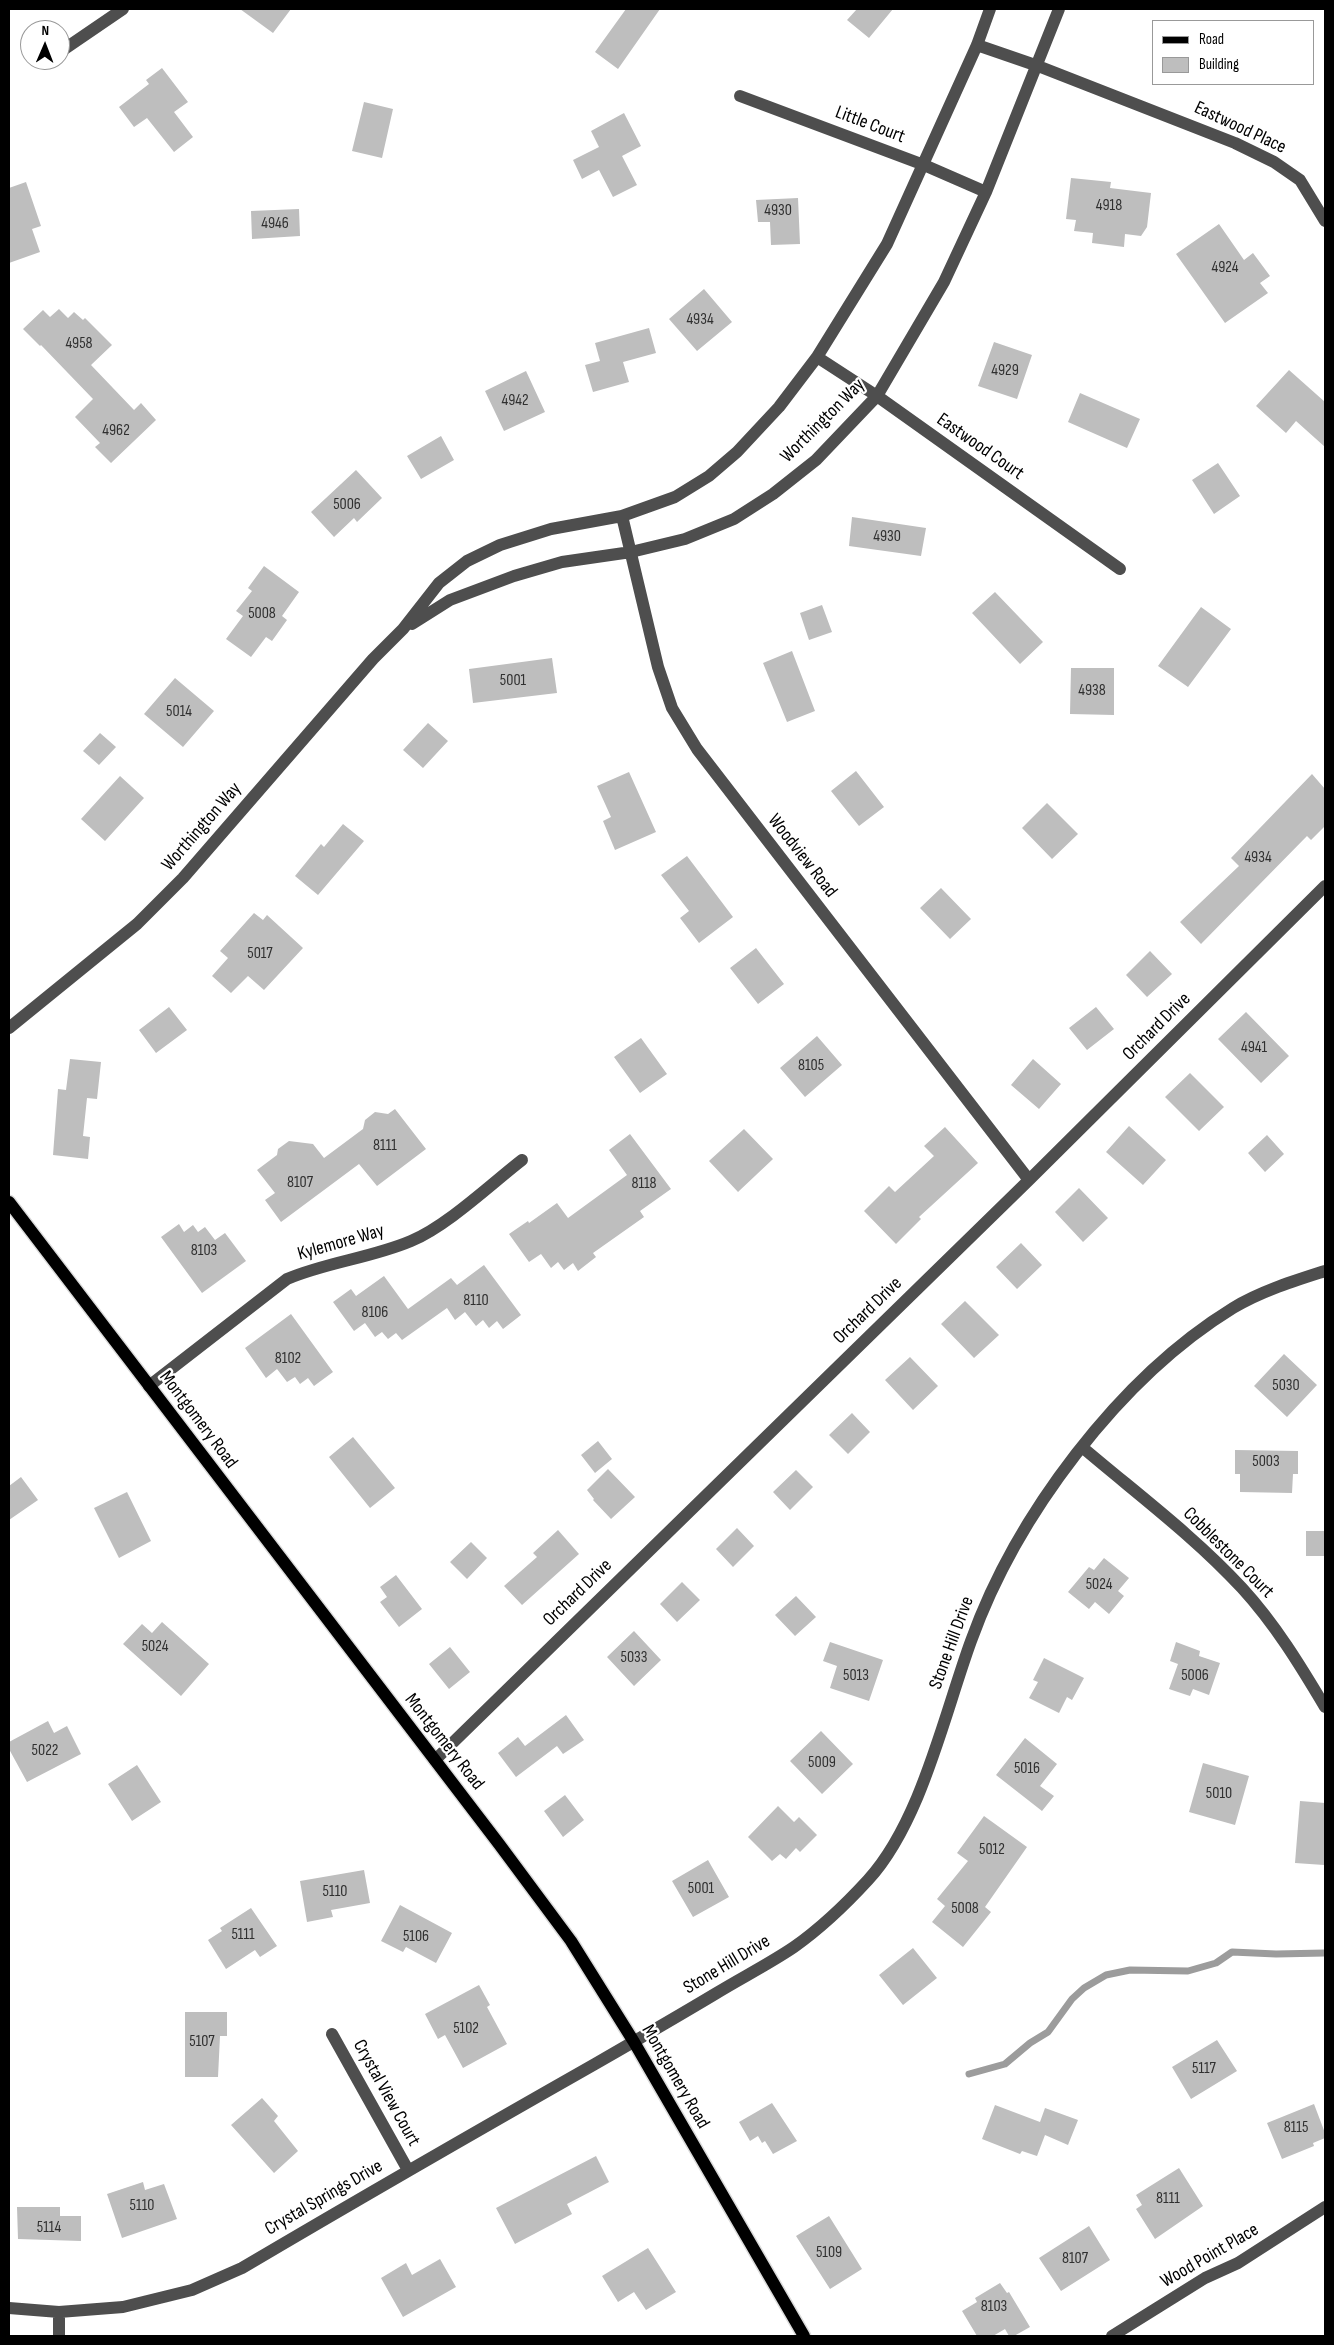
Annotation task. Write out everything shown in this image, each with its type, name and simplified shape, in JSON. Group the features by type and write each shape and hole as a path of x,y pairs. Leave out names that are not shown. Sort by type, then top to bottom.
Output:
{"main road":[{"name":"Montgomery Road","path":"9,1202 571,1941 634,2042 804,2336"}],"street":[{"path":"70,45 123,9"},
{"name":"Worthington Way","path":"9,1028 144,917 183,878 373,659 403,629 439,583 468,561 500,545 551,529 622,516 675,497 716,470 737,452 779,407 817,357 887,244 924,166 977,45 990,9"},
{"name":"Worthington Way","path":"403,629 450,600 475,589 562,562 631,552 685,539 734,519 773,494 816,460 877,396 944,282 986,192 1038,66 1059,9"},
{"name":"Eastwood Place","path":"977,45 1038,66 1226,140 1274,162 1300,180 1325,221"},
{"name":"Little Court","path":"740,96 924,166 986,192"},
{"name":"Eastwood Court","path":"817,357 877,396 1120,569"},
{"name":"Woodview Road","path":"622,516 658,666 672,708 696,749 1029,1180"},
{"name":"Orchard Drive","path":"434,1760 1029,1180 1325,886"},
{"name":"Kylemore Way","path":"149,1386 287,1279 313,1268 390,1249 413,1240 436,1227 522,1160"},
{"name":"Stone Hill Drive","path":"634,2042 793,1947 835,1914 871,1877 898,1838 919,1793 972,1637 995,1582 1019,1536 1047,1492 1082,1447 1132,1390 1185,1342 1234,1308 1283,1284 1325,1271"},
{"name":"Cobblestone Court","path":"1082,1447 1200,1547 1242,1588 1297,1659 1325,1707"},
{"name":"Crystal View Court","path":"332,2034 408,2170"},
{"name":"Crystal Springs Drive","path":"9,2308 59,2312 123,2307 192,2290 242,2268 408,2170 634,2042"},
{"name":"Wood Point Place","path":"1112,2336 1205,2278 1238,2263 1325,2207"},
{"path":"59,2312 59,2336"}],"building":[{"path":"240,9 291,9 273,33"},
{"path":"626,9 660,9 618,69 595,52"},
{"path":"857,9 893,9 869,38 847,20"},
{"path":"162,68 188,102 174,112 193,137 174,152 147,118 134,127 119,107 149,84 146,80"},
{"path":"364,102 393,109 382,158 352,151"},
{"path":"624,113 641,146 622,156 637,185 613,197 599,170 582,179 573,160 599,147 591,131"},
{"path":"1071,178 1111,182 1110,188 1151,193 1147,227 1141,236 1125,234 1124,247 1092,243 1093,233 1074,231 1076,220 1066,219"},
{"path":"26,182 41,226 32,229 40,252 9,263 9,188"},
{"path":"798,198 800,244 771,245 770,222 758,222 756,200"},
{"path":"299,209 300,236 252,239 251,211"},
{"path":"1219,224 1244,260 1253,253 1270,276 1260,283 1268,293 1225,323 1176,254"},
{"path":"704,289 732,322 697,351 669,319"},
{"path":"59,309 68,318 74,312 83,320 85,318 112,345 91,365 134,410 141,403 156,420 111,463 95,447 100,443 75,417 93,399 23,329 43,310 50,317"},
{"path":"649,328 656,353 623,362 629,382 593,392 585,365 600,361 595,343"},
{"path":"994,342 1032,355 1017,399 978,386"},
{"path":"1289,370 1325,402 1325,447 1296,421 1286,433 1256,406"},
{"path":"526,371 545,412 504,431 485,391"},
{"path":"1080,393 1140,419 1127,448 1068,422"},
{"path":"441,436 454,460 421,479 407,456"},
{"path":"1218,463 1240,496 1214,514 1192,480"},
{"path":"356,470 382,498 357,522 354,518 334,537 311,512"},
{"path":"852,517 926,528 921,556 849,546"},
{"path":"264,566 299,592 282,616 287,620 272,641 266,637 251,657 226,639 243,616 236,611 252,591 248,588"},
{"path":"995,592 1043,642 1020,664 972,613"},
{"path":"822,605 832,632 809,640 800,613"},
{"path":"1201,607 1231,629 1188,687 1158,666"},
{"path":"792,651 815,711 787,722 763,663"},
{"path":"552,658 557,693 473,703 469,669"},
{"path":"1071,668 1114,668 1114,715 1070,714"},
{"path":"175,678 214,711 183,747 144,714"},
{"path":"428,723 448,741 423,768 403,750"},
{"path":"100,733 116,747 99,765 83,751"},
{"path":"856,771 884,807 859,826 831,791"},
{"path":"629,772 656,832 615,850 603,821 611,817 597,786"},
{"path":"1312,774 1325,789 1325,826 1311,840 1307,836 1201,944 1180,922 1239,866 1231,858"},
{"path":"120,776 144,798 105,841 81,819"},
{"path":"1047,803 1078,834 1052,859 1022,828"},
{"path":"343,824 364,841 318,895 295,876 321,844 324,847"},
{"path":"687,856 733,917 699,943 680,918 689,911 661,875"},
{"path":"941,888 971,919 950,939 920,908"},
{"path":"254,913 263,920 267,915 303,948 264,990 248,976 231,993 212,976 228,958 220,951"},
{"path":"756,948 784,984 758,1004 730,968"},
{"path":"1150,951 1172,974 1147,997 1126,975"},
{"path":"169,1007 187,1030 156,1053 139,1030"},
{"path":"1096,1007 1114,1029 1087,1050 1069,1028"},
{"path":"1246,1012 1289,1056 1261,1083 1218,1039"},
{"path":"817,1036 842,1065 805,1097 780,1068"},
{"path":"641,1038 667,1074 640,1093 614,1057"},
{"path":"70,1059 101,1062 97,1099 87,1098 83,1136 90,1137 88,1159 53,1155 58,1089 66,1090"},
{"path":"1033,1059 1061,1084 1039,1109 1011,1085"},
{"path":"1190,1073 1224,1107 1199,1131 1165,1097"},
{"path":"395,1109 426,1149 377,1186 359,1164 281,1222 265,1200 275,1193 257,1170 277,1155 278,1149 289,1141 313,1144 324,1158 363,1129 365,1120 375,1112 388,1114"},
{"path":"1129,1126 1166,1160 1143,1185 1106,1152"},
{"path":"945,1127 978,1163 919,1217 921,1219 896,1244 864,1211 889,1186 895,1192 934,1156 924,1146"},
{"path":"744,1129 773,1159 738,1192 709,1161"},
{"path":"630,1134 671,1189 640,1211 644,1217 593,1253 596,1257 578,1271 573,1263 564,1270 558,1262 551,1268 541,1254 529,1262 509,1234 528,1221 529,1223 557,1203 568,1218 627,1175 609,1150"},
{"path":"1267,1135 1284,1154 1265,1172 1248,1153"},
{"path":"1079,1188 1108,1218 1083,1242 1055,1212"},
{"path":"179,1224 184,1232 193,1225 198,1232 205,1227 215,1240 225,1233 246,1261 202,1293 161,1237"},
{"path":"1021,1243 1042,1265 1017,1289 996,1267"},
{"path":"484,1265 521,1315 503,1329 497,1321 489,1328 483,1320 476,1326 465,1312 455,1320 447,1308 402,1340 396,1333 388,1339 382,1332 375,1337 365,1323 354,1331 333,1302 351,1289 356,1296 384,1276 408,1309 451,1278 457,1285"},
{"path":"965,1301 999,1335 974,1358 941,1324"},
{"path":"291,1314 333,1372 314,1386 308,1378 300,1384 295,1377 287,1382 277,1369 266,1378 245,1348"},
{"path":"1284,1354 1317,1385 1287,1417 1254,1386"},
{"path":"910,1357 938,1386 913,1410 885,1380"},
{"path":"852,1413 870,1432 848,1454 829,1435"},
{"path":"353,1437 395,1488 370,1508 329,1457"},
{"path":"598,1441 612,1459 595,1473 581,1455"},
{"path":"1235,1450 1298,1451 1298,1474 1293,1474 1292,1493 1240,1492 1240,1474 1235,1474"},
{"path":"608,1469 635,1497 611,1519 593,1500 587,1490"},
{"path":"796,1470 813,1487 790,1510 773,1492"},
{"path":"21,1477 38,1500 9,1520 9,1486"},
{"path":"127,1492 151,1541 119,1558 94,1508"},
{"path":"737,1528 754,1546 733,1567 716,1549"},
{"path":"558,1530 579,1554 522,1605 504,1586 537,1557 533,1553"},
{"path":"1306,1531 1325,1531 1325,1556 1306,1556"},
{"path":"471,1542 487,1558 467,1579 450,1562"},
{"path":"1104,1558 1129,1578 1118,1591 1124,1596 1109,1614 1095,1602 1089,1609 1068,1592 1089,1567 1094,1570"},
{"path":"396,1575 422,1609 399,1627 380,1602 387,1597 380,1587"},
{"path":"682,1582 700,1600 677,1622 660,1604"},
{"path":"796,1596 816,1617 795,1636 775,1615"},
{"path":"162,1622 209,1664 181,1696 123,1644 142,1624 152,1633"},
{"path":"634,1631 661,1660 634,1686 607,1657"},
{"path":"830,1642 883,1660 869,1701 830,1688 837,1666 823,1661"},
{"path":"1176,1642 1200,1651 1199,1656 1220,1663 1209,1695 1193,1689 1190,1696 1169,1689 1178,1664 1170,1661"},
{"path":"450,1647 470,1672 449,1689 429,1664"},
{"path":"1044,1658 1084,1678 1072,1700 1067,1697 1059,1713 1029,1698 1038,1682 1033,1680"},
{"path":"566,1715 584,1740 563,1754 557,1746 516,1777 498,1753 518,1737 525,1746"},
{"path":"48,1721 54,1733 67,1726 81,1754 27,1782 9,1749 9,1742"},
{"path":"821,1731 853,1764 822,1794 790,1761"},
{"path":"1025,1738 1057,1764 1040,1786 1054,1796 1042,1811 996,1775"},
{"path":"1203,1763 1249,1776 1235,1825 1189,1812"},
{"path":"137,1765 161,1802 132,1821 108,1784"},
{"path":"565,1795 584,1820 563,1837 544,1811"},
{"path":"1300,1801 1325,1803 1324,1865 1295,1863"},
{"path":"778,1806 794,1822 799,1817 817,1835 800,1852 796,1848 786,1859 780,1854 772,1861 748,1837"},
{"path":"984,1816 1027,1847 985,1907 991,1912 963,1947 932,1922 945,1906 937,1899 968,1861 957,1853"},
{"path":"708,1860 729,1897 693,1917 672,1881"},
{"path":"364,1870 370,1903 331,1910 333,1917 307,1922 300,1881"},
{"path":"400,1905 452,1933 436,1963 406,1947 403,1952 381,1941"},
{"path":"251,1908 277,1946 260,1957 255,1950 226,1969 208,1940 222,1931 220,1928"},
{"path":"913,1948 937,1978 903,2005 879,1975"},
{"path":"479,1985 490,2005 487,2007 507,2044 463,2068 445,2035 438,2039 425,2014"},
{"path":"185,2012 227,2012 227,2036 220,2036 218,2077 185,2077"},
{"path":"1217,2040 1237,2071 1191,2099 1172,2067"},
{"path":"262,2098 278,2116 274,2121 298,2151 274,2173 231,2125"},
{"path":"772,2103 797,2141 773,2154 765,2141 762,2143 758,2136 750,2141 739,2122"},
{"path":"1314,2104 1325,2133 1325,2138 1313,2143 1314,2146 1282,2159 1267,2123"},
{"path":"995,2105 1040,2122 1045,2108 1078,2120 1068,2145 1045,2135 1037,2156 1022,2151 1020,2154 982,2139"},
{"path":"596,2156 609,2182 567,2204 572,2214 515,2244 496,2208"},
{"path":"1179,2168 1203,2206 1155,2239 1136,2209 1142,2205 1136,2195"},
{"path":"143,2182 145,2190 164,2184 177,2219 122,2238 107,2194"},
{"path":"17,2207 60,2207 60,2216 81,2216 81,2241 18,2239"},
{"path":"829,2216 862,2269 830,2289 796,2236"},
{"path":"1089,2226 1110,2260 1061,2291 1039,2258"},
{"path":"648,2248 676,2292 646,2310 634,2292 618,2302 602,2276"},
{"path":"440,2259 456,2287 403,2317 381,2278 406,2263 412,2275"},
{"path":"1000,2283 1007,2293 1009,2292 1030,2327 1014,2336 1009,2336 1005,2329 993,2336 977,2336 962,2311 977,2302 975,2298"}],"waterway":[{"path":"969,2074 1005,2064 1030,2043 1048,2032 1072,1999 1084,1988 1106,1975 1130,1970 1188,1971 1216,1963 1232,1952 1276,1954 1325,1953"}]}
